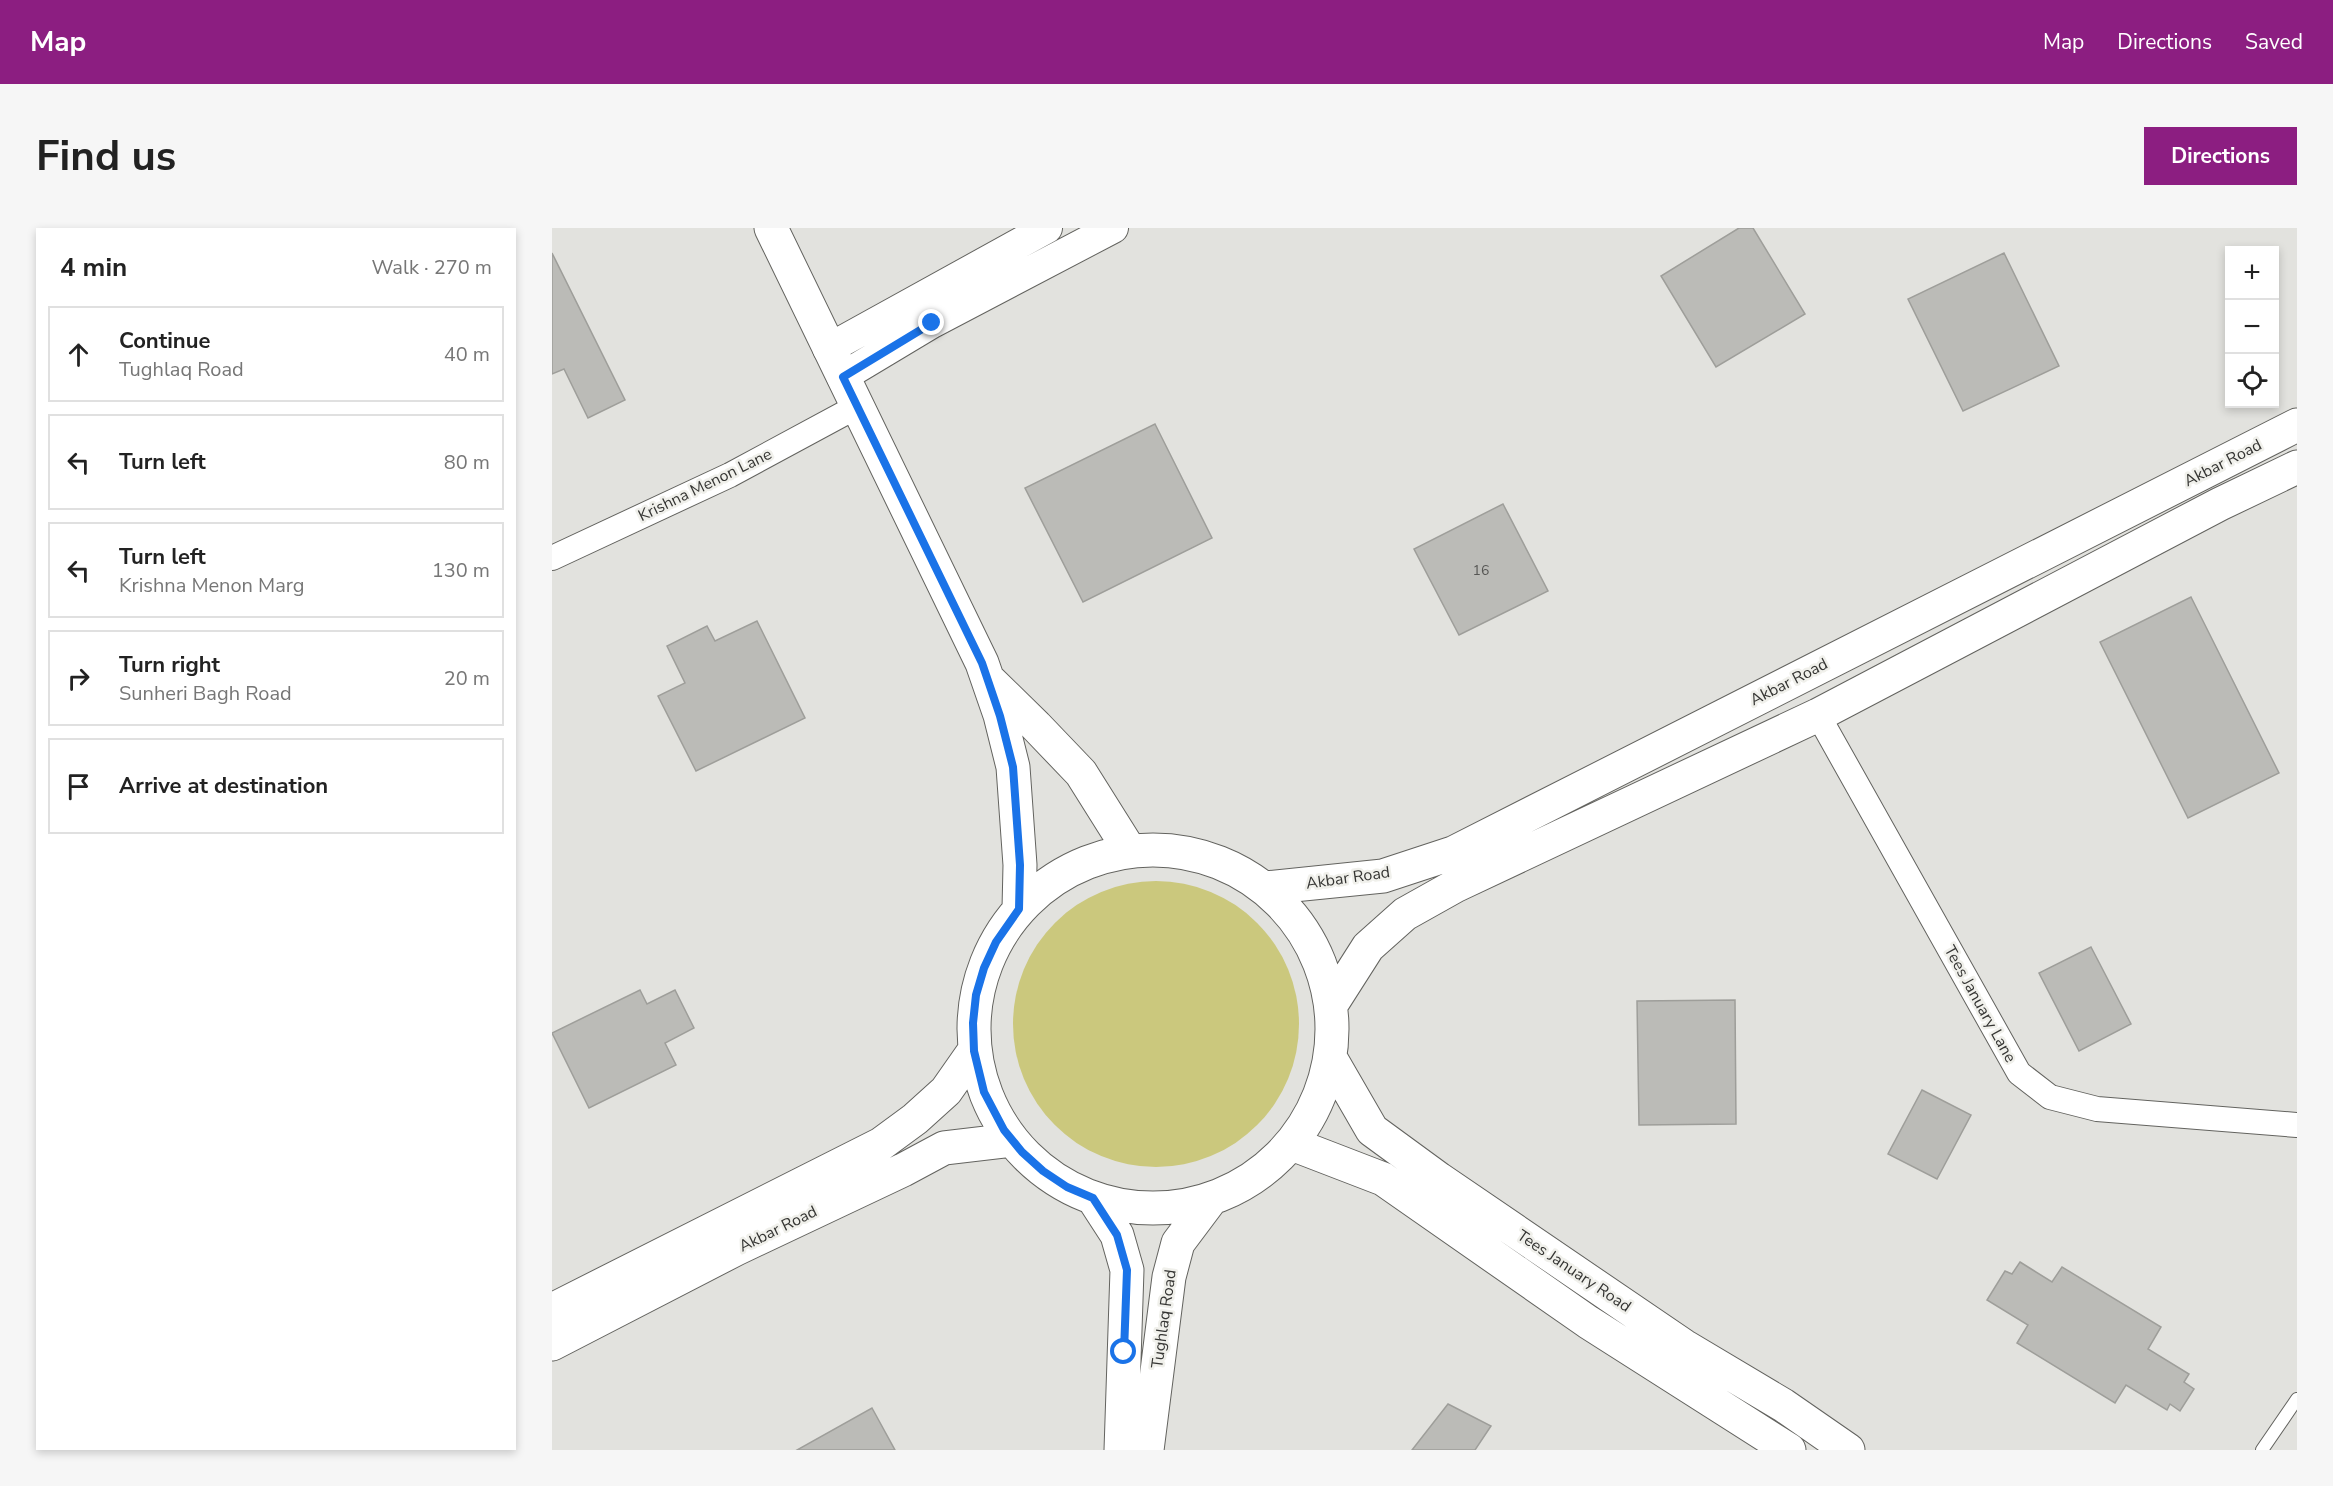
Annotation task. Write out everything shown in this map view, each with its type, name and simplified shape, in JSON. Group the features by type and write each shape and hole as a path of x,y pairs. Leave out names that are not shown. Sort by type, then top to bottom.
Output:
{"main road":[{"path":"771,228 982,663 1000,716 1013,767 1020,865 1019,909"},
{"name":"Akbar Road","path":"1265,888 1383,876 1453,853 2297,425"},
{"path":"1331,1005 1368,947 1405,914 1455,886 1818,716 2220,504 2297,467"},
{"path":"987,678 1081,773 1130,851"},
{"path":"1166,850 1201,856 1235,869 1265,888 1291,914 1315,951 1325,976 1333,1017 1331,1059 1317,1104 1292,1144 1255,1177 1234,1190 1211,1199 1182,1206 1152,1208 1122,1206 1093,1198 1067,1187 1043,1171 1004,1130 984,1092 974,1051 973,1023 976,995 984,968 996,942 1019,909 1052,881 1076,867 1102,857 1130,851 1166,850"},
{"name":"Akbar Road","path":"552,1310 881,1144 946,1091 974,1051"},
{"name":"Tees January Road","path":"1331,1059 1372,1130 1439,1179 1684,1346 1783,1405 1848,1450"},
{"name":"Akbar Road","path":"552,1344 736,1249 903,1170 944,1148 1012,1140"},
{"name":"Tees January Road","path":"1292,1144 1383,1179 1588,1322 1789,1450"},
{"name":"Tughlaq Road","path":"1093,1198 1117,1235 1127,1270 1121,1450"},
{"name":"Tughlaq Road","path":"1147,1450 1169,1277 1178,1243 1211,1199"}],"street":[{"path":"836,363 1047,228"},
{"path":"836,363 932,323 1113,228"},
{"name":"Krishna Menon Lane","path":"552,558 730,475 856,407"},
{"name":"Tees January Lane","path":"1818,716 2019,1073 2050,1097 2097,1109 2297,1125"}],"lane":[{"path":"2262,1450 2297,1399"}],"shaded area":[{"path":"1142,881 1170,881 1198,887 1224,898 1247,913 1267,933 1282,956 1293,982 1299,1010 1297,1052 1282,1092 1267,1115 1247,1135 1224,1150 1198,1161 1170,1167 1142,1167 1114,1161 1088,1150 1065,1135 1045,1115 1030,1092 1019,1066 1013,1038 1013,1010 1019,982 1030,956 1045,933 1065,913 1088,898 1114,887"}],"building":[{"path":"1739,228 1753,228 1805,314 1716,367 1661,276"},
{"path":"552,253 625,400 588,418 564,369 552,374"},
{"path":"2004,253 2059,366 1963,411 1908,299"},
{"path":"1155,424 1212,538 1083,602 1025,488"},
{"path":"1503,504 1548,591 1459,635 1414,549"},
{"path":"2191,597 2279,773 2188,818 2100,642"},
{"path":"757,621 805,718 696,771 658,696 685,683 667,646 707,626 715,641"},
{"path":"2091,947 2131,1024 2079,1051 2039,973"},
{"path":"640,990 647,1004 675,990 694,1028 665,1043 676,1065 589,1108 552,1033"},
{"path":"1735,1000 1736,1124 1639,1125 1637,1001"},
{"path":"1922,1090 1971,1115 1937,1179 1888,1154"},
{"path":"2020,1262 2052,1282 2062,1267 2161,1327 2148,1349 2189,1374 2184,1382 2194,1389 2180,1411 2170,1404 2167,1410 2126,1385 2115,1403 2017,1343 2028,1325 1987,1300 2005,1271 2012,1274"},
{"path":"1448,1404 1491,1426 1475,1450 1412,1450"},
{"path":"872,1408 895,1450 797,1450"}],"route":[{"path":"932,323 843,377 982,663 1000,716 1013,767 1020,865 1019,909 996,942 984,968 976,995 973,1023 974,1051 984,1092 1004,1130 1022,1152 1043,1171 1067,1187 1093,1198 1117,1235 1127,1270 1124,1352"}]}
